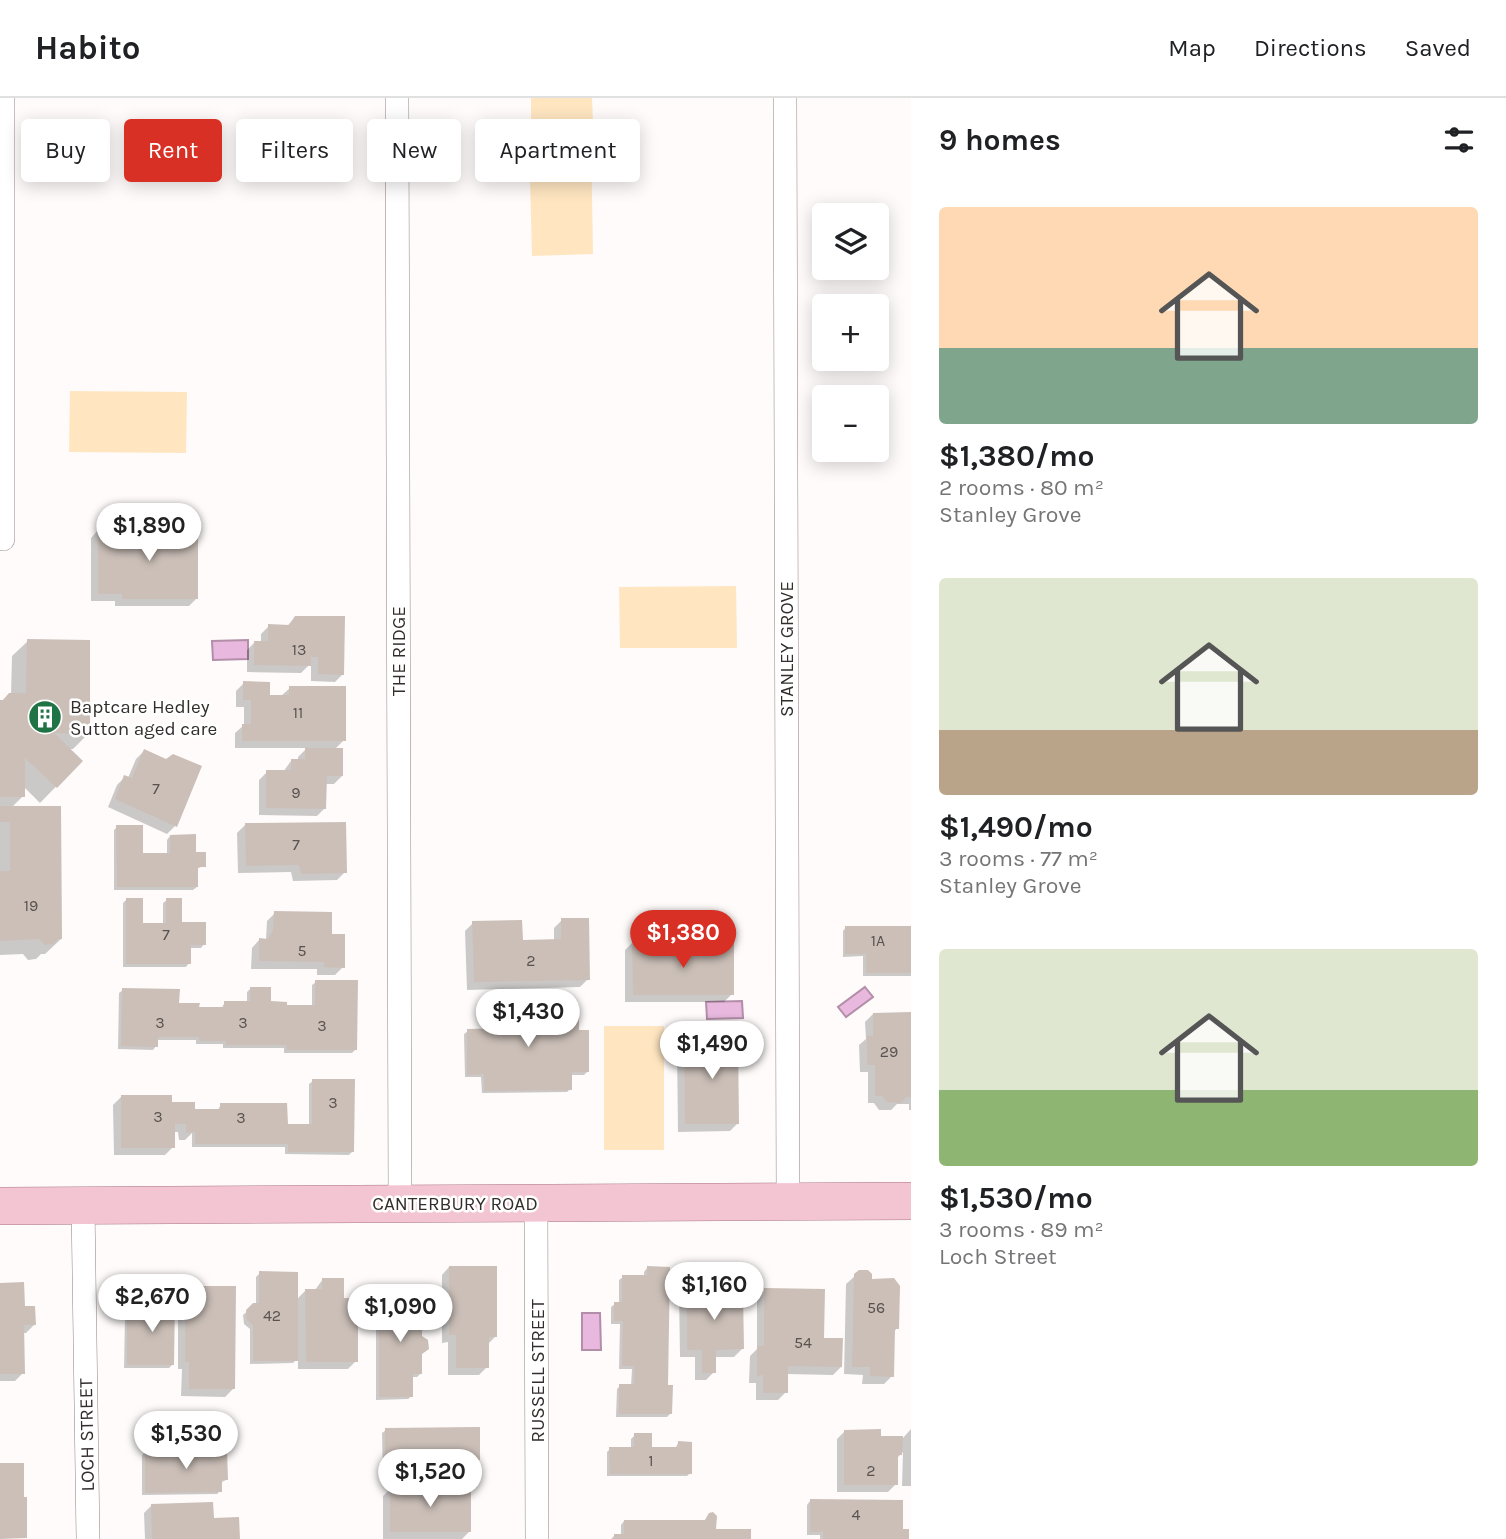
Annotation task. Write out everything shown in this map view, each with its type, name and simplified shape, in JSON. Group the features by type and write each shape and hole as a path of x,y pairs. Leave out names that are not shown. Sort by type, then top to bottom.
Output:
{"main road":[{"name":"CANTERBURY ROAD","path":"0,1206 911,1201"}],"street":[{"path":"3,98 3,539"},
{"name":"THE RIDGE","path":"397,98 400,1203"},
{"name":"STANLEY GROVE","path":"785,98 788,1201"},
{"name":"RUSSELL STREET","path":"536,1203 537,1539"},
{"name":"LOCH STREET","path":"83,1205 88,1539"}],"shaded area":[{"path":"531,98 592,98 593,119 531,119"},
{"path":"530,182 592,182 593,254 532,256"},
{"path":"70,391 187,392 186,453 69,452"},
{"path":"736,586 737,648 620,648 619,587"},
{"path":"248,640 248,659 213,660 212,641"},
{"path":"865,987 873,997 846,1017 838,1007"},
{"path":"742,1001 743,1018 707,1019 706,1002"},
{"path":"604,1026 664,1026 664,1150 604,1150"},
{"path":"582,1313 600,1313 601,1350 582,1350"}],"building":[{"path":"98,528 198,528 198,599 122,599 122,594 98,594"},
{"path":"295,616 345,616 344,675 318,674 318,657 311,657 311,666 254,665 254,641 268,641 268,624 289,625"},
{"name":"Baptcare Hedley Sutton aged care","path":"27,639 90,640 90,734 54,733 83,761 57,788 25,758 25,797 0,797 0,700 9,693 26,693"},
{"path":"243,681 270,682 270,695 289,695 289,686 346,686 346,741 242,741 242,724 251,724 251,700 243,700"},
{"path":"305,748 343,748 343,776 327,776 326,809 266,808 266,770 291,770 291,759 305,759"},
{"path":"144,749 166,759 173,754 202,766 177,827 115,799 124,775 132,778"},
{"path":"0,806 61,806 62,939 58,939 54,944 45,945 39,939 0,941 0,871 10,871 10,822 0,822"},
{"path":"346,822 347,873 301,874 299,865 246,866 245,823"},
{"path":"116,825 143,825 143,853 170,853 170,835 196,834 196,852 206,852 206,867 198,867 198,887 117,887"},
{"path":"126,898 143,898 143,923 166,923 166,898 182,898 182,922 206,922 206,945 191,945 191,964 126,964"},
{"path":"274,911 332,912 332,934 345,934 345,968 324,967 324,962 259,961 259,938 268,939 273,930"},
{"path":"561,918 589,918 590,980 474,982 472,921 522,920 523,940 561,939"},
{"path":"845,926 911,926 911,973 866,973 866,954 845,954"},
{"path":"632,940 658,940 658,951 702,951 702,941 734,941 734,995 633,995"},
{"path":"315,980 358,980 357,1050 287,1050 286,1045 226,1045 226,1041 199,1041 199,1037 158,1037 158,1047 121,1046 122,988 180,989 179,1003 200,1003 199,1007 224,1007 224,1001 250,1001 250,987 271,987 271,1001 287,1002 287,1005 315,1005"},
{"path":"552,999 553,1030 563,1030 563,1012 579,1013 579,1030 589,1030 589,1072 572,1072 572,1090 484,1091 484,1074 467,1075 467,1029 515,1028 515,1018 490,1018 490,1000"},
{"path":"911,1012 911,1097 906,1097 901,1103 887,1102 882,1096 875,1096 875,1065 867,1065 867,1036 873,1036 873,1013"},
{"path":"738,1037 739,1124 685,1124 684,1038"},
{"path":"312,1079 355,1079 354,1152 288,1152 288,1144 195,1144 195,1132 186,1133 186,1124 175,1124 175,1148 121,1148 121,1095 172,1095 172,1102 195,1102 195,1109 220,1109 220,1103 287,1103 288,1124 312,1124"},
{"path":"449,1266 497,1266 497,1337 489,1337 489,1368 456,1368 456,1335 449,1335"},
{"path":"647,1266 670,1267 668,1385 673,1385 672,1414 619,1414 619,1384 634,1384 634,1366 622,1366 623,1321 614,1321 614,1302 622,1302 622,1275 647,1275"},
{"path":"859,1270 868,1270 872,1279 894,1278 900,1286 899,1329 895,1329 894,1377 870,1376 870,1367 852,1367 854,1274"},
{"path":"259,1271 298,1272 298,1361 253,1361 253,1325 247,1320 246,1310 253,1303 259,1303"},
{"path":"322,1278 344,1278 344,1298 351,1298 351,1308 358,1308 358,1362 306,1362 305,1289 322,1289"},
{"path":"687,1281 714,1281 714,1292 743,1292 744,1349 716,1350 716,1373 702,1373 702,1350 687,1350"},
{"path":"24,1282 25,1306 35,1306 36,1325 24,1325 25,1374 0,1374 0,1283"},
{"path":"185,1286 236,1286 235,1389 189,1389 189,1362 185,1362"},
{"path":"764,1288 825,1289 824,1338 843,1338 842,1367 788,1366 788,1393 763,1393 763,1375 757,1376 757,1346 764,1346"},
{"path":"379,1296 423,1296 422,1336 428,1340 429,1349 422,1354 422,1374 413,1374 413,1397 379,1397"},
{"path":"146,1298 175,1298 174,1365 127,1365 127,1311 146,1311"},
{"path":"480,1427 480,1460 473,1460 473,1477 385,1477 385,1428"},
{"path":"881,1429 881,1436 903,1436 902,1455 898,1455 898,1485 844,1485 844,1430"},
{"path":"634,1433 652,1433 652,1447 678,1447 678,1441 692,1442 692,1474 610,1474 609,1447 634,1447"},
{"path":"227,1449 228,1480 222,1480 222,1492 145,1493 145,1450"},
{"path":"0,1463 24,1463 27,1538 0,1539"},
{"path":"390,1486 471,1486 471,1532 390,1532"},
{"path":"810,1499 903,1500 903,1529 909,1529 909,1539 823,1539 823,1532 810,1532"},
{"path":"213,1502 214,1518 239,1517 240,1539 152,1539 151,1504"},
{"path":"713,1512 717,1516 716,1529 751,1529 751,1539 614,1539 614,1534 624,1534 624,1520 705,1520 709,1513"}],"place":[{"name":"Baptcare Hedley Sutton aged care","path":"45,717"}]}
